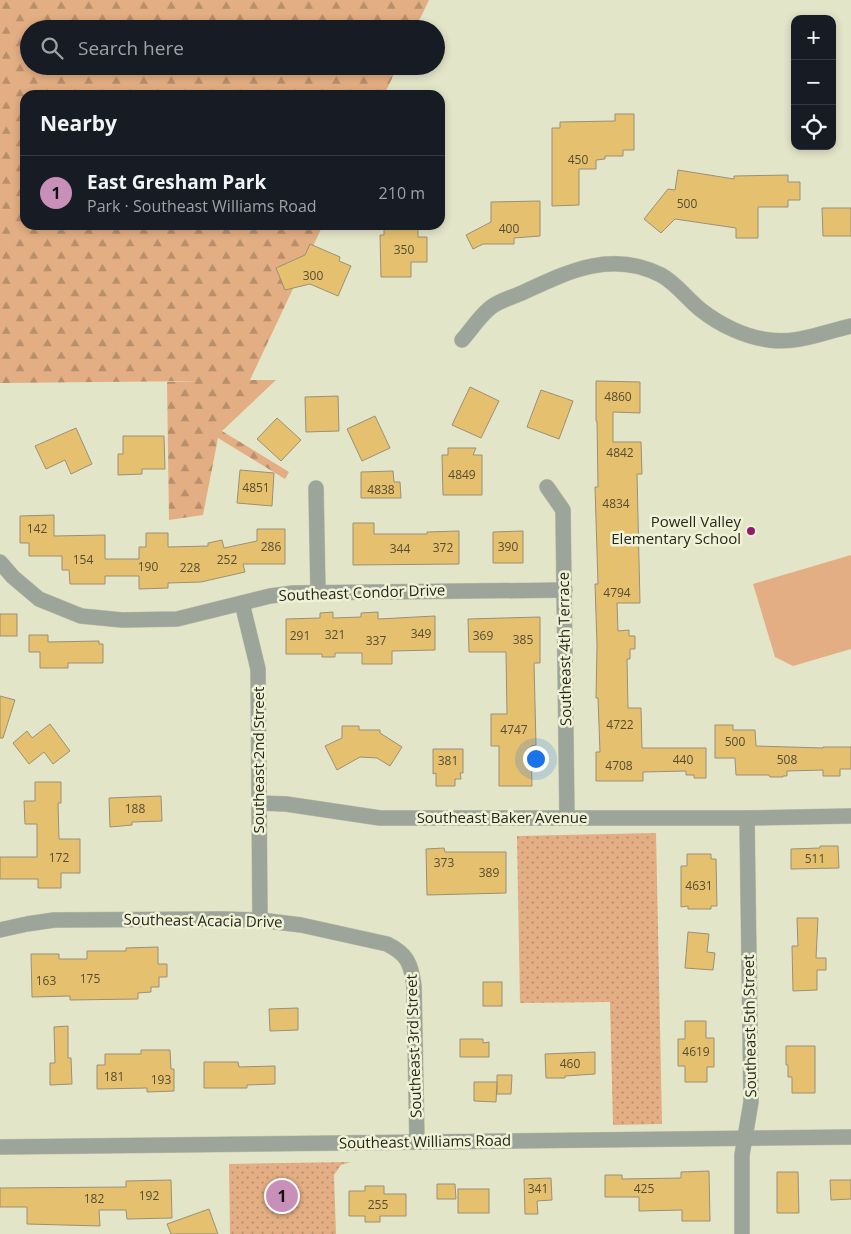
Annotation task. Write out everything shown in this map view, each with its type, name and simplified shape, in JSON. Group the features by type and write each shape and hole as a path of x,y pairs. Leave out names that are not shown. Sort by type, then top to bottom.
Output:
{"street":[{"path":"462,340 490,308 556,277 597,264 628,265 662,276 677,287 701,310 720,323 744,334 769,340 789,340 812,337 851,326"},
{"name":"Southeast 4th Terrace","path":"547,487 564,510 567,817"},
{"path":"316,488 318,592"},
{"name":"Southeast Condor Drive","path":"0,562 13,578 39,599 81,616 122,620 177,619 293,593 565,590"},
{"name":"Southeast 2nd Street","path":"242,603 258,669 260,920"},
{"name":"Southeast Baker Avenue","path":"259,804 296,805 380,818 747,818 851,816"},
{"name":"Southeast 5th Street","path":"742,1234 742,1156 751,1102 747,818"},
{"name":"Southeast Acacia Drive","path":"0,930 54,920 260,920 301,925 386,944 402,952"},
{"name":"Southeast 3rd Street","path":"402,952 412,968 414,986 416,1142"},
{"name":"Southeast Williams Road","path":"0,1147 851,1137"}],"green space":[{"path":"0,0 429,0 419,20 20,20 20,75 394,75 386,90 20,90 20,230 321,230 250,380 276,380 222,431 289,472 285,479 218,438 203,515 169,520 167,382 200,381 0,383"},
{"path":"851,555 851,649 793,666 775,657 753,584"},
{"path":"656,833 662,1124 613,1125 610,1002 520,1003 517,836"},
{"path":"351,1162 341,1165 334,1175 336,1234 230,1234 229,1164"}],"building":[{"path":"615,114 634,114 634,150 623,150 623,156 605,156 605,159 596,160 596,169 579,169 579,205 552,206 552,128 560,128 560,122 615,121"},
{"path":"678,170 734,179 734,176 788,175 788,182 800,182 800,200 788,200 788,207 758,207 758,238 736,238 736,228 675,219 661,233 644,219 668,189 675,190"},
{"path":"540,201 540,236 514,238 514,244 483,244 473,249 466,235 491,222 491,202"},
{"path":"822,208 851,208 851,236 823,236"},
{"path":"384,230 418,230 418,237 427,237 427,262 411,262 411,277 381,277 380,235 384,235"},
{"path":"310,244 340,257 339,261 351,266 338,296 310,284 285,290 276,268 305,255"},
{"path":"596,381 640,382 640,413 613,412 613,442 641,442 642,474 637,474 640,603 617,603 618,631 629,630 629,636 635,636 635,649 630,649 630,659 627,659 628,708 641,708 642,748 706,748 706,778 694,778 694,775 686,775 686,771 643,772 643,781 596,781 596,752 600,752 598,698 596,698 595,584 598,584 595,487 598,487"},
{"path":"470,387 499,401 481,438 452,425"},
{"path":"541,390 573,401 559,439 527,427"},
{"path":"338,396 339,431 306,432 305,397"},
{"path":"375,416 390,448 362,461 347,429"},
{"path":"277,418 301,440 281,461 257,439"},
{"path":"76,428 92,464 71,474 65,460 46,469 35,446"},
{"path":"123,436 164,436 165,469 142,469 142,474 118,475 118,454 123,454"},
{"path":"448,448 476,448 473,455 482,455 482,495 443,495 442,455 448,455"},
{"path":"240,470 274,473 272,506 237,503"},
{"path":"393,471 394,482 400,482 401,498 361,498 361,472"},
{"path":"54,515 54,536 105,535 105,559 139,559 139,547 146,547 146,533 168,533 168,547 208,546 208,543 222,540 224,548 257,541 257,529 285,529 285,564 243,564 245,572 201,582 168,583 168,588 139,589 139,576 105,576 105,584 70,584 69,570 62,570 62,556 29,556 29,543 20,543 20,516"},
{"path":"353,523 374,523 374,534 427,534 427,532 459,531 459,564 353,565"},
{"path":"523,531 523,563 493,563 493,532"},
{"path":"333,612 333,618 361,617 361,613 378,612 378,619 435,616 435,650 392,651 392,664 362,664 362,653 335,653 335,657 322,657 322,654 286,654 286,619 320,618 320,613"},
{"path":"0,614 17,614 17,636 0,636"},
{"path":"540,617 540,663 534,663 536,745 531,746 532,786 499,786 499,746 491,746 491,714 507,714 506,652 469,652 468,619"},
{"path":"29,635 48,635 48,642 99,641 99,644 103,644 103,663 68,663 68,668 40,668 40,652 29,652"},
{"path":"0,696 15,700 3,738 0,738"},
{"path":"50,724 70,751 53,764 44,752 29,764 13,743 27,731 32,738"},
{"path":"715,725 733,725 733,730 755,730 756,746 851,747 851,769 840,769 840,776 823,776 823,770 787,771 787,776 783,777 736,775 735,758 715,758"},
{"path":"342,726 359,726 359,730 380,730 380,733 402,747 390,766 377,758 360,757 337,770 325,746 342,738"},
{"path":"433,749 463,749 463,773 460,773 461,779 455,779 455,786 436,786 436,773 433,774"},
{"path":"35,782 61,782 61,803 58,803 59,839 80,839 80,873 61,873 61,888 38,888 38,879 0,879 0,857 37,857 37,824 25,824 24,801 35,801"},
{"path":"161,796 162,821 132,822 132,825 110,827 109,798"},
{"path":"820,846 838,846 839,868 791,869 791,849 820,848"},
{"path":"444,848 445,852 506,852 506,893 427,895 426,849"},
{"path":"687,854 711,854 711,859 716,859 717,906 711,906 711,909 688,909 688,906 681,907 681,866 687,866"},
{"path":"797,918 818,918 816,958 826,958 826,970 817,970 817,990 793,991 792,946 798,946"},
{"path":"688,932 709,934 707,952 715,953 713,970 685,968"},
{"path":"158,947 158,964 167,964 167,977 159,977 159,987 151,987 151,992 138,993 138,999 70,1000 70,996 32,997 31,954 59,954 59,959 87,959 87,951 126,951 126,948"},
{"path":"483,982 502,982 502,1006 483,1006"},
{"path":"298,1008 298,1030 270,1031 269,1009"},
{"path":"685,1021 706,1021 706,1038 714,1038 714,1067 707,1067 707,1082 685,1082 685,1066 678,1066 678,1039 685,1039"},
{"path":"68,1026 68,1058 71,1058 72,1084 50,1085 50,1063 55,1063 54,1027"},
{"path":"460,1039 483,1039 483,1043 489,1042 489,1057 460,1057"},
{"path":"786,1046 815,1046 815,1093 792,1093 792,1077 788,1077 788,1065 786,1065"},
{"path":"141,1050 170,1050 171,1069 174,1069 174,1091 147,1092 147,1088 97,1089 97,1065 105,1065 105,1054 141,1054"},
{"path":"595,1052 595,1074 565,1076 565,1078 546,1078 545,1054"},
{"path":"204,1062 238,1062 239,1067 275,1066 275,1084 247,1085 247,1088 204,1088"},
{"path":"497,1075 512,1075 511,1094 497,1094"},
{"path":"474,1082 497,1082 496,1102 474,1101"},
{"path":"709,1171 710,1221 682,1221 682,1210 639,1211 639,1197 605,1197 605,1175 622,1175 622,1179 681,1178 681,1172"},
{"path":"777,1172 798,1172 799,1213 777,1213"},
{"path":"551,1178 552,1200 537,1201 538,1214 525,1214 524,1179"},
{"path":"171,1180 172,1218 127,1219 126,1210 99,1210 100,1226 27,1224 27,1207 0,1207 0,1188 126,1187 126,1181"},
{"path":"830,1180 851,1180 851,1199 831,1200"},
{"path":"437,1184 455,1184 456,1199 437,1199"},
{"path":"365,1186 384,1186 384,1194 406,1194 406,1216 380,1216 380,1222 365,1222 365,1216 349,1216 349,1191 365,1191"},
{"path":"458,1189 489,1189 489,1213 458,1213"},
{"path":"209,1209 218,1234 171,1234 167,1224"}],"place":[{"name":"Powell Valley Elementary School","path":"751,531"},
{"name":"East Gresham Park","path":"282,1196"}]}
